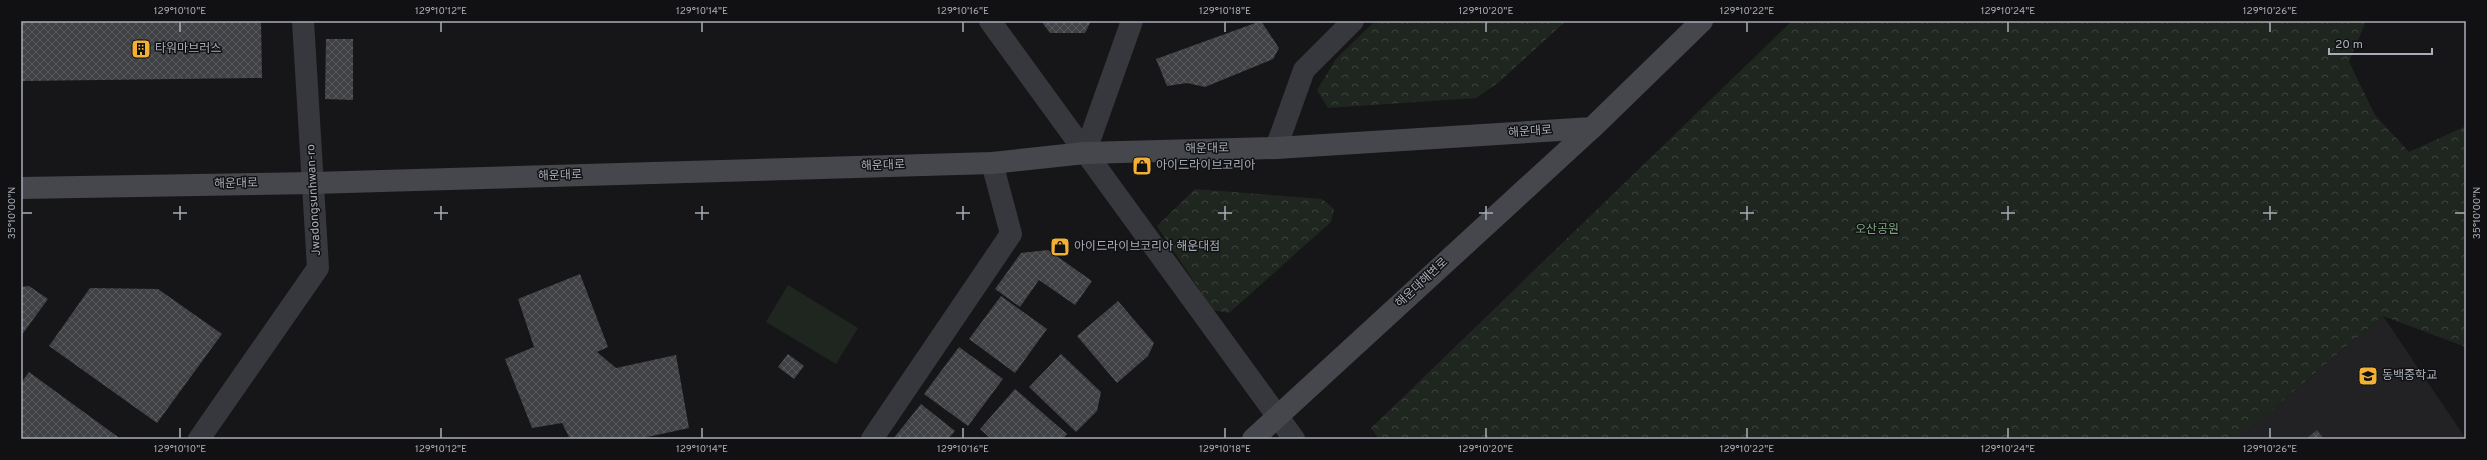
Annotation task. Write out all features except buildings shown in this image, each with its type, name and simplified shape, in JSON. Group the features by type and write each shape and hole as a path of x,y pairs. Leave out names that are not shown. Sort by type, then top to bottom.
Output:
{"main road":[{"path":"1592,128 1702,21"},
{"name":"해운대로","path":"21,188 313,183 992,163 1085,152 1276,148 1592,128"},
{"name":"해운대해변로","path":"1253,439 1592,128"}],"street":[{"name":"Jwadongsunhwan-ro","path":"199,439 318,268 303,21"},
{"path":"990,21 1294,439"},
{"path":"1085,152 1132,21"},
{"path":"1276,148 1304,70 1353,21"},
{"path":"872,439 1011,234 992,163"}],"shaded area":[{"name":"동백중학교","path":"2383,316 2466,439 2237,439"}],"green space":[{"path":"1375,21 1566,21 1498,83 1476,98 1328,108 1317,90 1336,59"},
{"name":"오산공원","path":"1792,21 2366,21 2349,62 2375,115 2409,152 2466,126 2466,347 2383,316 2237,439 1379,439 1371,428"},
{"path":"1195,189 1322,199 1334,209 1331,222 1229,313 1213,310 1157,226"},
{"path":"788,285 858,328 836,364 766,322"}],"place":[{"name":"타워마브러스","path":"141,49"},
{"name":"아이드라이브코리아","path":"1142,166"},
{"name":"아이드라이브코리아 해운대점","path":"1060,247"},
{"name":"동백중학교","path":"2368,376"}]}
